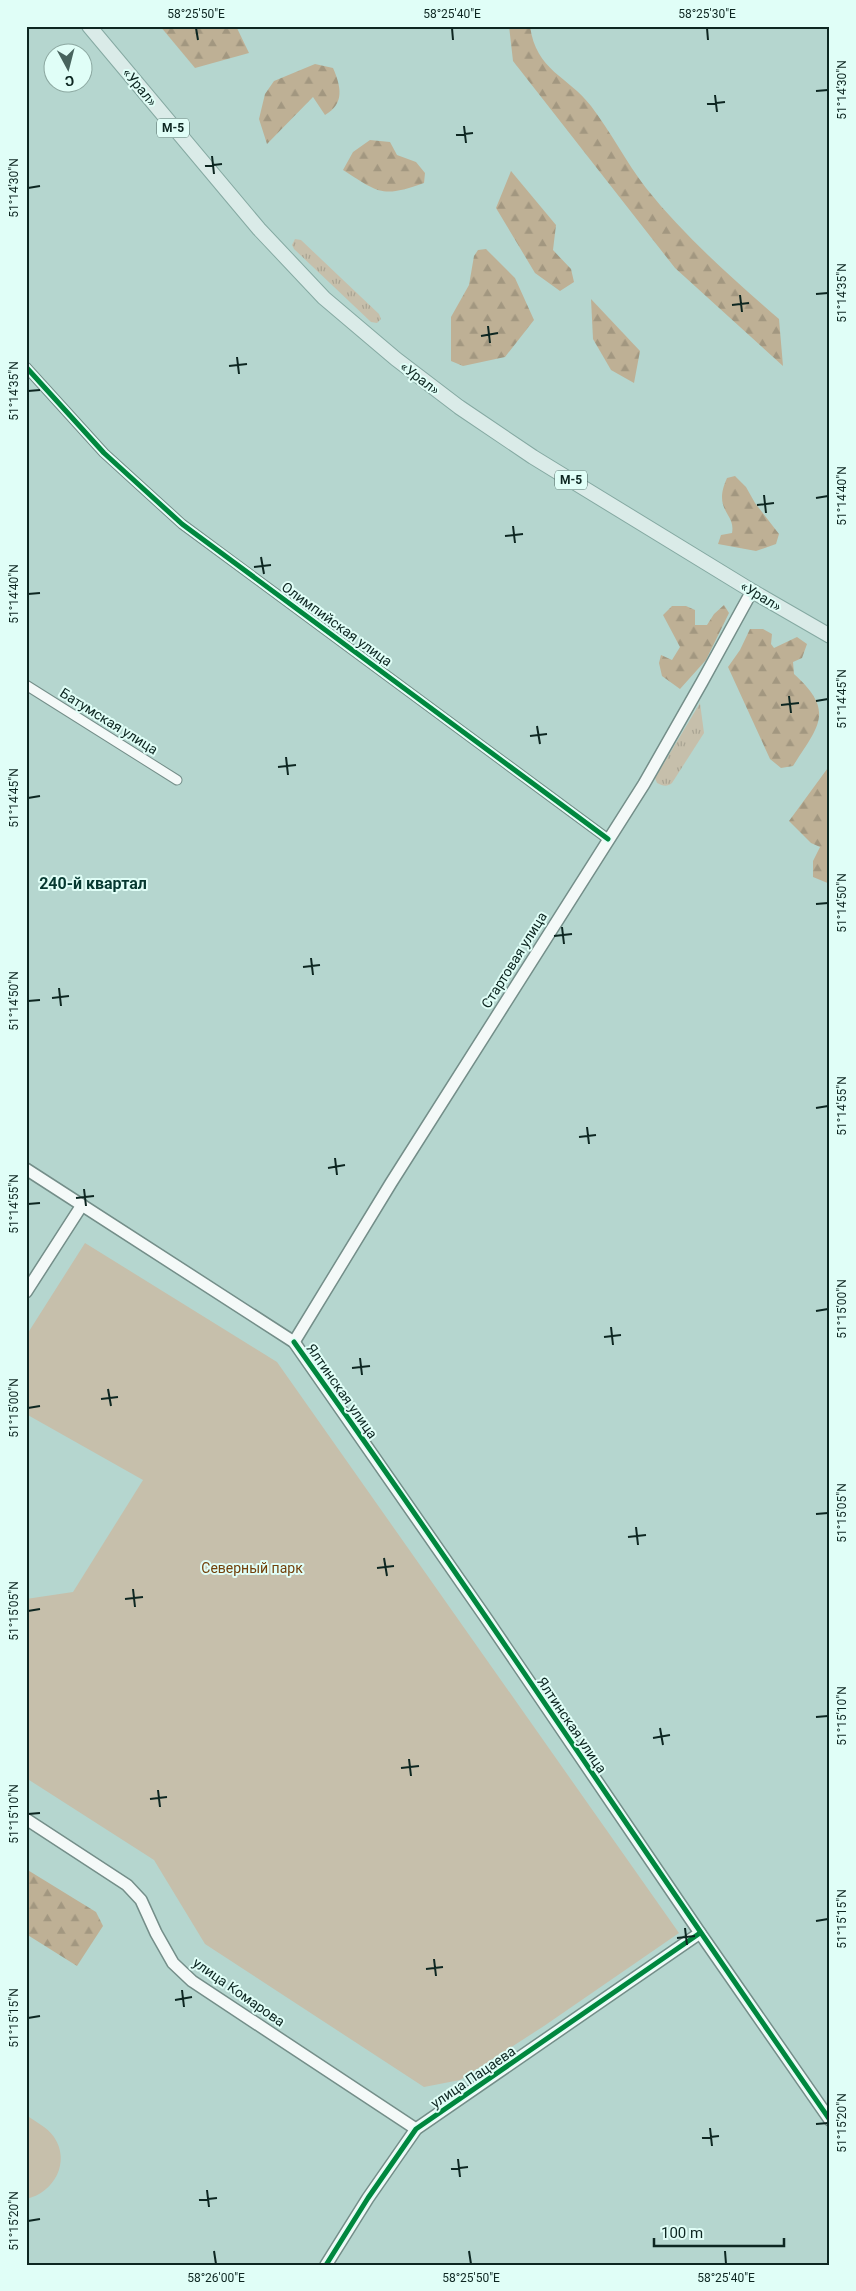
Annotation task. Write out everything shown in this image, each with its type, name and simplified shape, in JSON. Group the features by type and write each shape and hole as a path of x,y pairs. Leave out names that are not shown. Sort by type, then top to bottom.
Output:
{"main road":[{"name":"«Урал»","path":"89,26 239,206 331,304 396,359 459,408 533,457 752,591 830,636"}],"street":[{"name":"Олимпийская улица","path":"26,367 104,453 182,524 608,839"},
{"name":"Стартовая улица","path":"294,1342 396,1176 644,784 752,591"},
{"name":"Батумская улица","path":"26,685 177,780"},
{"name":"Ялтинская улица","path":"26,1169 294,1342 830,2120"},
{"path":"26,1292 82,1205"},
{"name":"улица Комарова","path":"26,1819 126,1885 142,1900 156,1933 173,1963 192,1981 416,2129"},
{"name":"улица Пацаева","path":"326,2265 368,2198 416,2129 700,1933"}],"green space":[{"path":"160,26 236,26 249,53 195,68"},
{"path":"509,26 530,26 533,41 546,63 591,106 646,188 661,206 710,256 779,319 783,366 675,268 513,61"},
{"path":"315,64 333,68 340,94 336,106 325,115 313,97 267,144 259,119 265,94 274,81"},
{"path":"370,140 390,142 397,155 416,162 425,173 424,183 399,191 381,191 365,184 343,170 353,152"},
{"path":"511,171 556,225 553,250 571,269 574,282 560,291 535,273 496,208"},
{"path":"295,239 301,240 379,314 381,319 377,323 371,322 294,249 292,245"},
{"path":"486,249 515,278 534,320 505,357 463,366 451,361 451,317 469,285 474,256 478,250"},
{"path":"591,299 640,351 634,383 611,370 593,339"},
{"path":"735,476 746,487 755,503 779,534 776,544 756,551 718,544 721,535 732,533 731,521 723,505 722,498 727,478"},
{"path":"724,605 729,613 706,660 680,689 662,676 659,663 661,655 672,660 680,647 663,615 672,606 686,606 695,610 695,625 707,625 714,614"},
{"path":"750,629 763,629 772,634 771,644 774,648 797,637 807,644 802,658 793,662 794,674 807,687 815,699 819,709 819,719 810,740 793,766 781,768 770,759 728,667 740,650"},
{"path":"700,703 704,733 672,783 665,786 657,783 655,778"},
{"path":"830,765 830,884 813,877 813,861 820,847 811,843 789,821"},
{"name":"Северный парк","path":"85,1243 277,1362 679,1933 544,2026 460,2080 424,2087 205,1944 154,1860 26,1778 26,1599 73,1592 143,1480 26,1414 26,1336"},
{"path":"26,1869 96,1912 103,1926 77,1966 26,1934"},
{"path":"26,2115 51,2133 59,2147 61,2156 57,2175 52,2183 36,2196 26,2199"}],"cycle path":[{"path":"26,367 104,453 182,524 608,839"},
{"path":"294,1342 430,1535 830,2120"},
{"path":"326,2265 368,2198 416,2129 700,1933"}],"district":[{"name":"240-й квартал","path":"93,883"}]}
